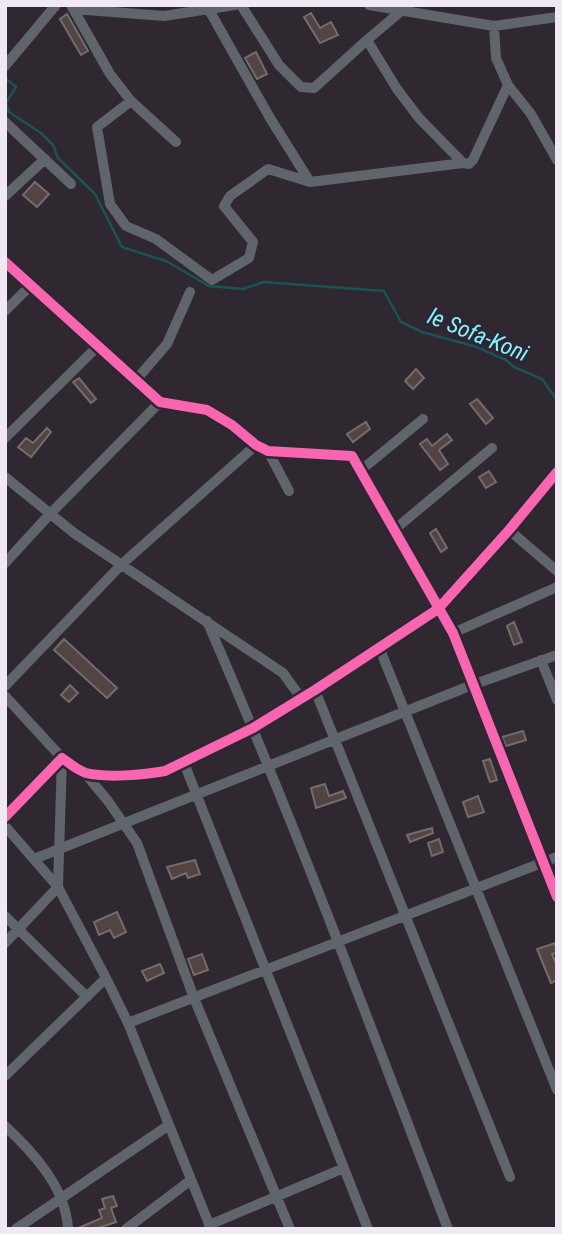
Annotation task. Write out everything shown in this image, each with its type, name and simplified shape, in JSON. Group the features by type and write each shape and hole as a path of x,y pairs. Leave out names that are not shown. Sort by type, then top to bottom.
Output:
{"street":[{"path":"5,66 56,5"},
{"path":"72,7 164,16 235,5"},
{"path":"241,5 279,65 301,87 314,88 400,12"},
{"path":"369,5 494,26 557,17"},
{"path":"72,7 110,74 131,101 176,142"},
{"path":"209,10 270,118 310,181"},
{"path":"494,26 496,58 508,85 531,114 557,160"},
{"path":"367,40 397,89 419,118 463,163"},
{"path":"131,101 97,127 110,204 126,226 156,239 212,280 248,258 253,242 223,206 230,196 268,169 310,181 469,164 508,85"},
{"path":"5,122 71,184"},
{"path":"5,196 45,159"},
{"path":"5,262 160,402 207,410 268,451 352,456 453,633 557,897"},
{"path":"5,311 31,285"},
{"path":"136,380 167,344 190,292"},
{"path":"5,438 99,345"},
{"path":"5,563 160,402"},
{"path":"360,471 423,419"},
{"path":"5,686 122,565 256,445"},
{"path":"394,530 492,448"},
{"path":"268,451 289,491"},
{"path":"84,772 106,775 152,774 184,762 253,727 315,690 438,609 557,472"},
{"path":"5,477 74,533 284,673 301,698"},
{"path":"509,530 557,571"},
{"path":"453,633 557,587"},
{"path":"207,621 253,727 339,942 448,1229"},
{"path":"379,647 557,1090"},
{"path":"34,859 472,685 557,655"},
{"path":"541,660 557,700"},
{"path":"315,690 510,1177"},
{"path":"5,696 62,758 84,772 125,824 136,843 194,998 290,1229"},
{"path":"5,817 62,758"},
{"path":"5,943 58,887 62,758"},
{"path":"184,762 368,1229"},
{"path":"5,825 58,887 106,978 128,1023 210,1227 344,1168"},
{"path":"128,1023 557,856"},
{"path":"5,916 87,997"},
{"path":"5,1076 106,978"},
{"path":"16,1229 59,1197 169,1125"},
{"path":"6,1128 38,1160 79,1229"},
{"path":"126,1229 191,1180"},
{"path":"68,1212 68,1229"}],"building":[{"path":"311,13 320,28 331,22 338,35 320,43 304,17"},
{"path":"67,14 88,51 81,55 60,19"},
{"path":"256,52 267,74 257,79 245,58"},
{"path":"35,182 49,194 37,207 23,195"},
{"path":"416,369 424,378 413,389 405,381"},
{"path":"79,378 96,399 91,403 73,382"},
{"path":"477,399 493,418 486,424 470,404"},
{"path":"366,422 370,429 353,442 347,434"},
{"path":"47,428 51,432 31,457 18,447 26,438 33,443"},
{"path":"447,434 452,440 439,450 448,464 440,470 420,444 427,439 432,446"},
{"path":"489,471 496,482 486,488 479,477"},
{"path":"436,529 447,548 441,552 430,533"},
{"path":"514,622 522,642 514,645 507,626"},
{"path":"64,639 117,688 107,698 54,650"},
{"path":"70,685 78,693 69,702 61,695"},
{"path":"523,731 526,740 506,746 502,737"},
{"path":"490,759 497,780 490,782 483,761"},
{"path":"325,784 329,796 343,791 346,798 316,808 311,788"},
{"path":"478,796 484,812 468,817 463,802"},
{"path":"432,828 433,833 410,842 407,835"},
{"path":"439,839 443,852 432,856 428,843"},
{"path":"195,860 200,874 188,878 186,873 172,879 167,867"},
{"path":"117,912 126,932 114,938 110,930 99,935 94,922"},
{"path":"555,943 557,953 552,954 557,966 557,980 551,983 537,949"},
{"path":"202,954 208,970 194,975 188,959"},
{"path":"160,964 164,973 147,981 142,971"},
{"path":"113,1196 117,1206 111,1208 116,1222 95,1229 76,1229 102,1218 99,1210 105,1208 102,1199"}],"waterway":[{"name":"le Sofa-Koni","path":"5,78 16,87 6,103 9,112 41,133 53,145 58,158 95,194 122,247 166,261 209,286 243,289 264,282 384,291 401,322 422,332 477,347 506,360 514,367 542,379 557,400"}],"cycle path":[{"path":"5,262 160,402 207,410 268,451 352,456 453,633 557,897"},
{"path":"5,817 62,758 79,770 94,775 165,771 253,728 315,690 438,609 557,472"}]}
